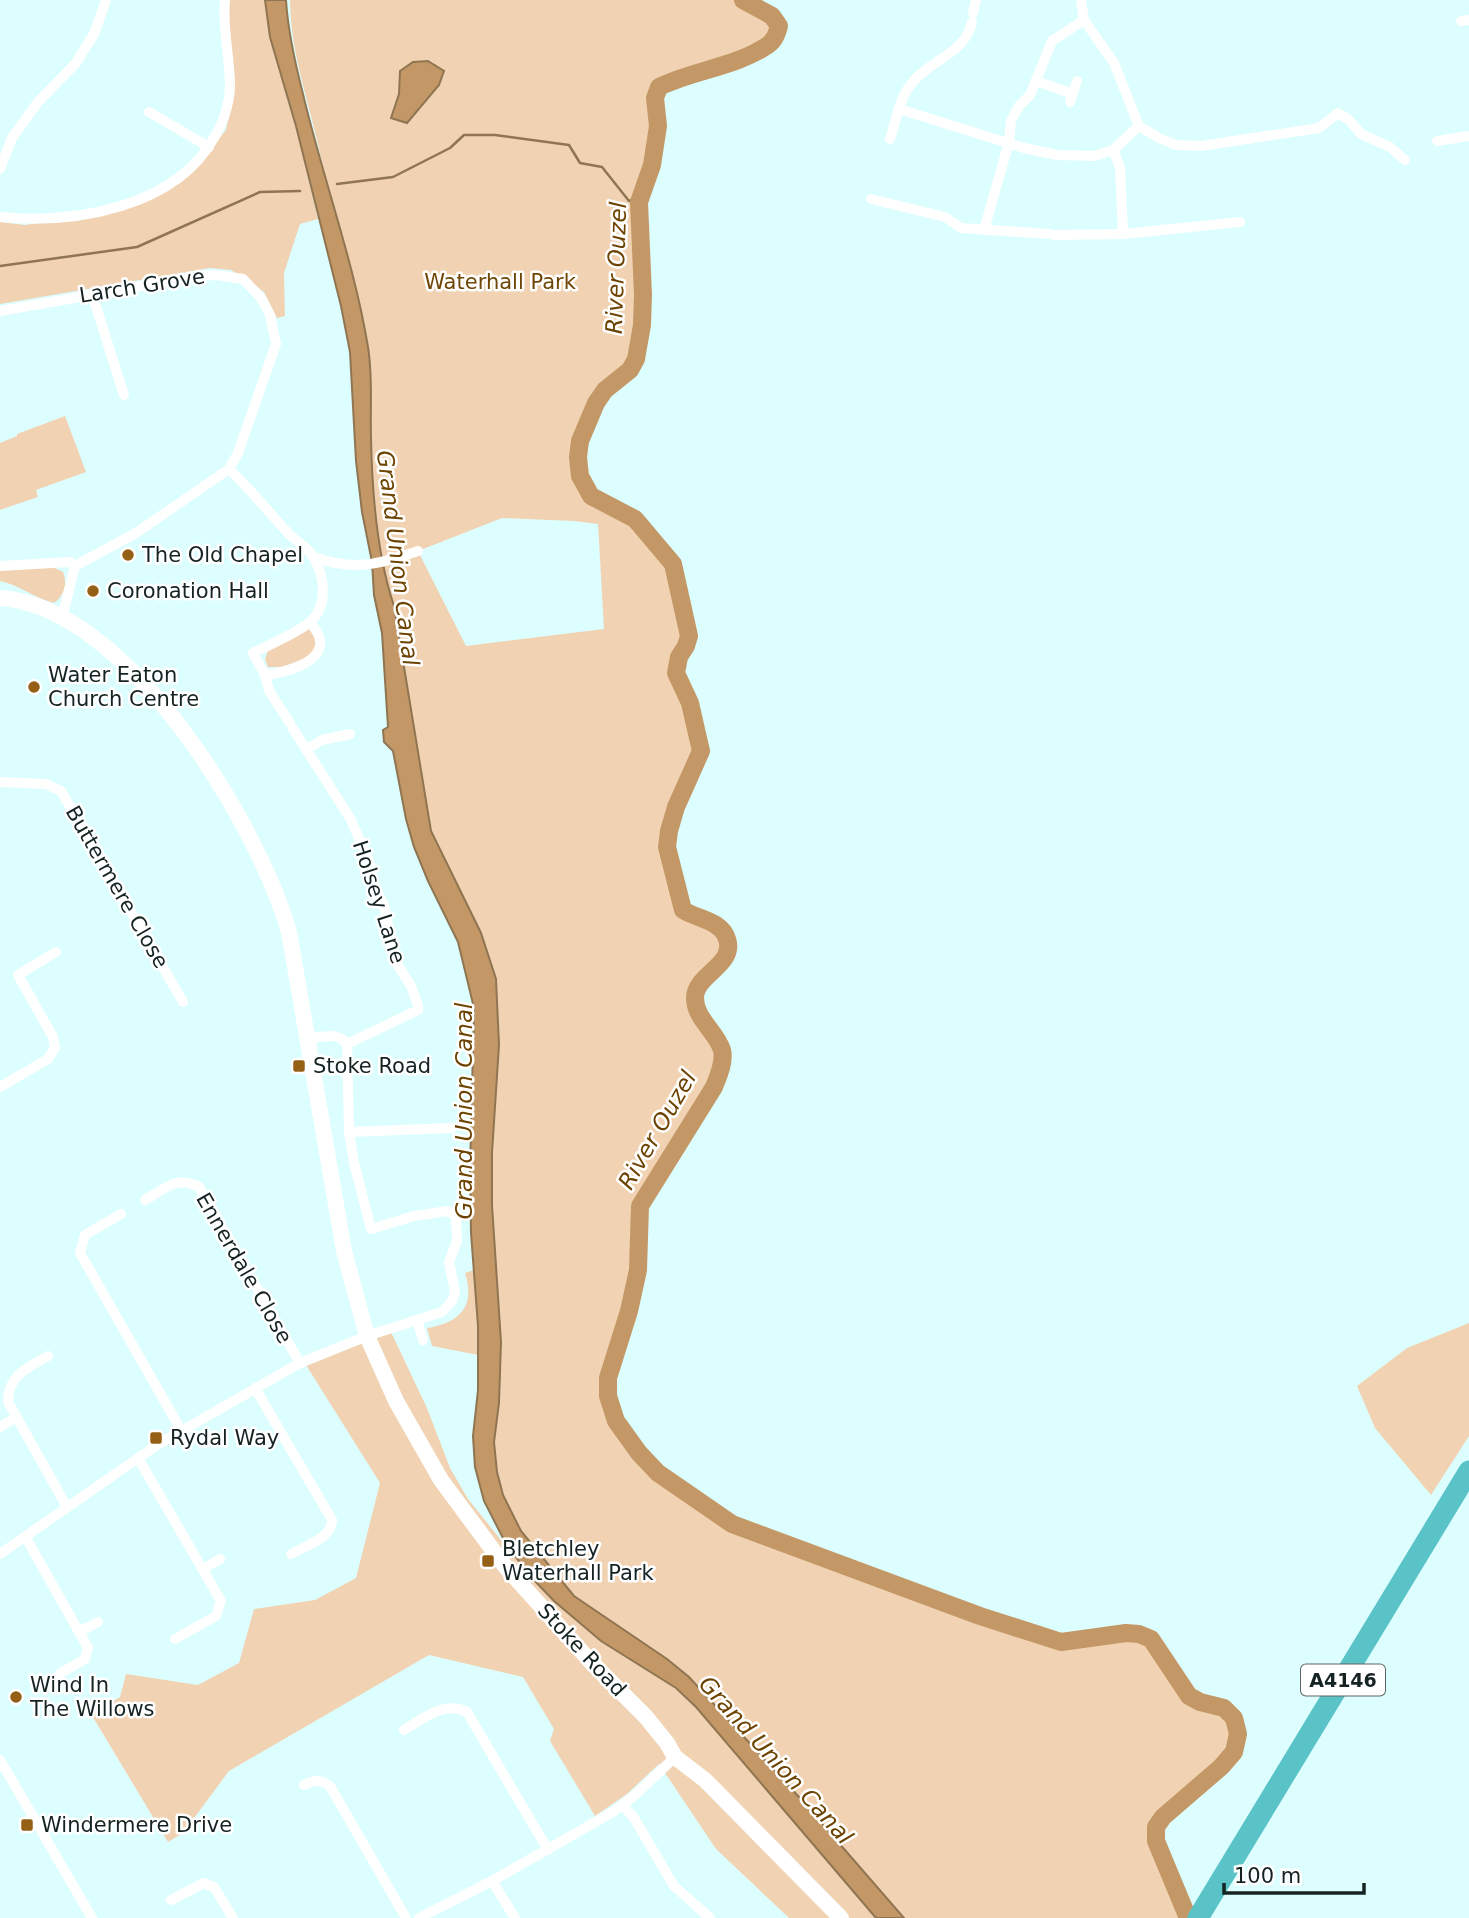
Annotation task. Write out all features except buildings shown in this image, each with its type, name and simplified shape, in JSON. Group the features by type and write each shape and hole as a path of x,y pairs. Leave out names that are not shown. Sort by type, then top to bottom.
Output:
{"highway":[{"name":"A4146","path":"1199,1918 1469,1471"}],"street":[{"path":"0,169 12,138 38,102 75,64 94,33 106,0"},
{"path":"0,217 23,219 78,214 139,198 172,184 194,165 209,147 223,121 230,87 223,18 225,0"},
{"path":"890,139 904,95 912,82 962,45 970,34 976,0"},
{"path":"1081,0 1084,20 1114,63 1139,126 1176,145 1201,146 1319,128 1338,113 1349,120 1361,134 1390,147 1405,160"},
{"path":"984,230 1009,142 1011,121 1019,106 1030,95 1052,41 1084,20"},
{"path":"1036,81 1071,98 1077,81"},
{"path":"899,109 1057,155 1094,156 1113,150 1139,126"},
{"path":"149,112 209,147"},
{"path":"1437,141 1469,136"},
{"path":"1113,150 1120,167 1123,234"},
{"path":"872,200 945,217 961,228 1051,235 1123,234 1240,222"},
{"name":"Larch Grove","path":"0,311 198,276 216,275 243,279 261,298 270,315 276,344 238,453 229,469"},
{"path":"92,294 124,395"},
{"path":"62,618 75,566 136,533 229,469 314,557 336,565 368,564 389,561 418,551"},
{"path":"265,675 283,673 316,657 321,650 321,640 310,622 319,610 324,592 314,557"},
{"path":"0,566 70,562 75,566"},
{"name":"Stoke Road","path":"0,597 62,618 100,642 142,680 187,737 221,787 258,853 285,916 292,944 342,1239 367,1336 396,1401 441,1480 509,1570 576,1645 646,1717 675,1757 705,1780 841,1918"},
{"name":"Holsey Lane","path":"310,622 253,653 270,691 350,818 370,863 374,885 384,905 395,961 411,986 418,1004 418,1010 347,1044"},
{"path":"307,749 322,740 350,734"},
{"name":"Buttermere Close","path":"0,782 46,784 61,792 183,1002"},
{"path":"0,1087 45,1061 55,1048 53,1037 18,975 56,952"},
{"path":"0,1554 181,1430 255,1388 300,1363 367,1336 438,1314 452,1301 455,1285 449,1262 457,1241 456,1216 448,1211 414,1216 371,1229 349,1132 347,1044 335,1035 308,1039"},
{"path":"349,1132 452,1128"},
{"name":"Ennerdale Close","path":"145,1200 178,1181 189,1181 199,1187 300,1363"},
{"path":"121,1214 85,1235 80,1253 181,1430"},
{"path":"417,1320 423,1340"},
{"path":"48,1356 17,1374 11,1384 8,1402 67,1507"},
{"path":"255,1388 332,1520 327,1534 291,1554"},
{"path":"0,1427 15,1418"},
{"path":"138,1458 221,1601 216,1616 175,1639"},
{"path":"25,1536 88,1648 85,1659 58,1674"},
{"path":"203,1569 220,1559"},
{"path":"79,1632 98,1622"},
{"path":"404,1730 442,1709 456,1708 467,1712 548,1850"},
{"path":"419,1918 548,1850 623,1805 675,1757"},
{"path":"0,1760 92,1918"},
{"path":"304,1785 314,1780 323,1781 330,1786 406,1918"},
{"path":"623,1805 634,1818 674,1886 710,1918"},
{"path":"492,1881 515,1918"},
{"path":"171,1900 204,1883 214,1887 233,1918"}],"green space":[{"path":"230,0 265,0 270,37 296,126 318,219 300,224 284,273 285,316 277,318 264,292 231,270 210,268 0,304 0,222 25,225 118,210 198,165 226,130 234,83 228,15"},
{"name":"Waterhall Park","path":"290,0 743,0 772,16 779,26 772,41 756,52 659,88 655,98 658,126 652,165 639,202 643,295 642,325 636,359 630,370 605,390 596,403 580,441 578,457 579,476 591,496 635,519 673,564 689,636 679,657 676,673 690,703 701,751 676,807 667,847 683,909 720,928 727,939 728,947 722,961 698,986 694,1001 696,1009 722,1051 721,1069 714,1087 640,1206 638,1270 629,1311 608,1378 608,1396 616,1421 639,1453 658,1473 732,1524 980,1616 1061,1642 1126,1633 1151,1639 1189,1696 1200,1702 1224,1708 1234,1718 1238,1734 1234,1752 1221,1767 1163,1817 1157,1827 1155,1836 1158,1860 1180,1918 904,1918 799,1797 689,1677 574,1596 521,1531 503,1495 494,1442 499,1403 501,1342 492,1205 492,1153 499,1045 496,979 481,933 431,831 394,606 376,523 370,359 294,46","holes":["502,518 598,524 604,629 466,646 418,551"]},
{"path":"65,416 86,472 36,490 38,497 0,510 0,443"},
{"path":"53,567 63,572 65,581 63,593 54,603 0,581 0,570"},
{"path":"309,629 318,642 314,655 282,667 268,667 265,659 268,651"},
{"path":"474,1270 478,1355 432,1346 427,1328 448,1322 462,1311 468,1295 465,1273"},
{"path":"1469,1323 1469,1436 1431,1495 1375,1428 1357,1386 1407,1348"},
{"path":"391,1332 427,1408 450,1468 468,1499 531,1577 625,1656 676,1687 876,1918 789,1918 716,1849 659,1764 627,1794 595,1816 550,1741 554,1729 523,1677 429,1655 229,1771 183,1833 168,1842 91,1714 120,1697 126,1674 198,1685 239,1663 254,1609 315,1600 356,1578 380,1483 306,1365"}],"shaded area":[{"path":"265,0 286,0 290,36 300,82 362,315 370,370 376,523 383,566 394,606 431,831 481,933 496,979 499,1045 492,1153 492,1205 501,1342 499,1403 494,1442 503,1495 521,1531 574,1596 689,1677 799,1797 904,1918 876,1918 696,1707 676,1688 601,1641 554,1601 531,1577 506,1544 484,1501 475,1467 473,1436 478,1390 478,1326 471,1233 470,1171 474,1008 458,942 414,847 393,751 384,742 383,730 388,727 382,633 374,595 372,562 356,461 350,352 296,126 270,37"},
{"path":"428,61 444,71 439,85 407,123 391,118 399,94 400,71 413,62"}],"waterway":[{"name":"River Ouzel","path":"743,0 772,16 779,26 772,41 742,58 659,87 655,98 658,126 652,165 639,202 643,295 642,325 636,359 630,370 605,390 596,403 580,441 578,457 580,476 591,496 635,519 673,564 689,636 679,657 676,673 690,703 701,751 676,807 667,847 683,910 720,928 727,939 728,948 721,963 701,982 695,998 698,1012 722,1050 721,1069 714,1087 640,1206 638,1270 629,1311 608,1378 608,1396 616,1421 639,1453 658,1473 732,1524 980,1616 1061,1642 1126,1633 1151,1639 1189,1696 1200,1702 1224,1708 1234,1718 1238,1734 1234,1752 1221,1767 1163,1817 1156,1827 1156,1841 1188,1918"},
{"path":"337,184 393,177 450,148 464,135 495,135 569,145 580,163 602,167 629,201 642,196"},
{"path":"0,266 137,247 260,192 300,191"}],"place":[{"name":"The Old Chapel","path":"128,555"},
{"name":"Coronation Hall","path":"93,591"},
{"name":"Water Eaton Church Centre","path":"34,687"},
{"name":"Stoke Road","path":"299,1066"},
{"name":"Rydal Way","path":"156,1438"},
{"name":"Bletchley Waterhall Park","path":"488,1561"},
{"name":"Wind In The Willows","path":"16,1697"},
{"name":"Windermere Drive","path":"27,1825"}],"water label":[{"name":"Grand Union Canal","path":"398,558"},
{"name":"Grand Union Canal","path":"464,1111"},
{"name":"Grand Union Canal","path":"776,1760"}]}
